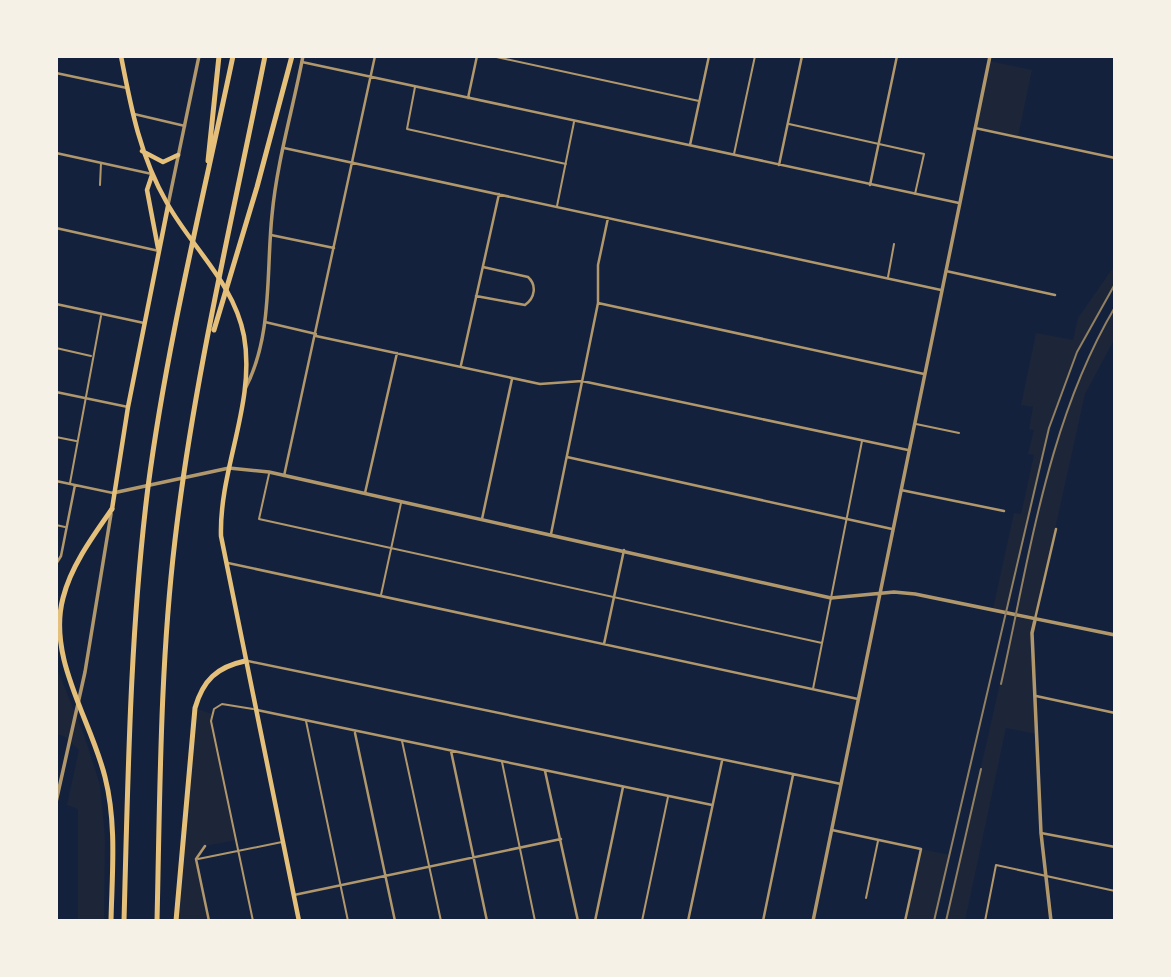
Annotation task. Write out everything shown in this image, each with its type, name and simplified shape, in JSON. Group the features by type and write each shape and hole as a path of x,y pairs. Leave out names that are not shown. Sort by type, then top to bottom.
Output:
{"highway":[{"path":"205,192 219,56"},
{"path":"124,921 129,725 149,487 166,377 233,56"},
{"path":"157,921 168,617 187,452 265,56"},
{"path":"205,360 257,187 292,56"},
{"path":"111,509 73,572 63,598 60,625 65,660 100,758 109,798 111,921"},
{"path":"176,921 195,708 200,692 213,675 231,664 245,661"}],"main road":[{"path":"121,56 141,150 168,205 215,271 236,309 245,348 244,391 221,516 225,562 299,921"},
{"path":"141,150 154,160 163,162 178,155"},
{"path":"152,174 148,190 159,251"},
{"path":"111,509 168,205"}],"street":[{"path":"168,205 199,56"},
{"path":"284,476 375,56"},
{"path":"468,97 477,56"},
{"path":"690,146 709,57 702,56"},
{"path":"779,165 802,56"},
{"path":"870,185 897,56"},
{"path":"819,921 813,920 990,56"},
{"path":"244,391 254,370 264,322 271,235 284,148 302,59 415,86 959,203"},
{"path":"56,73 127,88"},
{"path":"132,114 185,126"},
{"path":"975,128 1115,158"},
{"path":"284,148 941,290"},
{"path":"56,153 152,174"},
{"path":"461,367 499,194"},
{"path":"551,534 598,303 598,265 608,217"},
{"path":"56,228 159,251"},
{"path":"271,235 334,248"},
{"path":"476,296 525,305 533,293 534,286 528,277 483,267"},
{"path":"945,271 1055,295"},
{"path":"598,303 924,374"},
{"path":"56,304 144,323"},
{"path":"264,322 540,384 582,381 908,450"},
{"path":"365,493 397,353"},
{"path":"482,519 512,378"},
{"path":"56,392 128,407"},
{"path":"567,457 892,529"},
{"path":"56,481 113,493 229,468 269,472 831,598 879,596 894,592 915,594 1115,635"},
{"path":"56,564 75,485"},
{"path":"901,490 1003,511"},
{"path":"56,802 85,672 111,509"},
{"path":"1051,921 1041,833 1032,633 1056,529"},
{"path":"604,644 624,550"},
{"path":"225,562 858,699"},
{"path":"245,661 841,785"},
{"path":"1035,696 1115,713"},
{"path":"256,709 712,806"},
{"path":"355,731 395,921"},
{"path":"451,751 487,921"},
{"path":"688,921 722,761"},
{"path":"545,771 578,921"},
{"path":"763,921 793,775"},
{"path":"595,921 623,786"},
{"path":"832,830 921,849 905,921"},
{"path":"1041,833 1115,847"},
{"path":"293,895 561,839"},
{"path":"205,845 196,859 209,921"}],"lane":[{"path":"492,56 699,101"},
{"path":"734,155 755,56"},
{"path":"415,86 407,129 566,164"},
{"path":"556,206 575,121"},
{"path":"788,124 924,154 915,194"},
{"path":"100,186 101,163"},
{"path":"888,278 894,244"},
{"path":"70,484 101,314"},
{"path":"56,348 92,356"},
{"path":"914,423 959,433"},
{"path":"56,437 77,441"},
{"path":"813,690 862,441"},
{"path":"269,472 259,519 822,643"},
{"path":"382,595 402,502"},
{"path":"56,525 66,527"},
{"path":"253,921 211,721 217,706 231,704 256,709"},
{"path":"306,721 348,921"},
{"path":"402,740 440,921"},
{"path":"502,762 536,921"},
{"path":"642,921 668,796"},
{"path":"866,898 878,840"},
{"path":"196,859 283,841"},
{"path":"985,921 996,866 1115,891"}],"shaded area":[{"path":"989,61 1032,70 1018,137 975,128"},
{"path":"1115,265 1115,284 1077,352 1049,428 1006,612 993,609 1014,513 1021,514 1034,455 1028,454 1034,430 1029,429 1033,407 1021,405 1036,333 1073,340 1078,318"},
{"path":"1115,307 1115,338 1085,394 1032,633 1037,734 1006,728 965,921 946,921 1050,463 1075,386"},
{"path":"56,666 84,735 100,785 105,837 104,921 78,921 78,809 67,805 79,750 64,736 56,734"},
{"path":"195,708 212,714 236,840 205,846 196,859 209,921 176,921"},
{"path":"921,849 950,855 934,921 905,921"}],"railway":[{"path":"934,921 1049,428 1077,352 1115,284"},
{"path":"1001,684 1043,491 1057,443 1092,351 1115,307"},
{"path":"946,921 981,769"}]}
